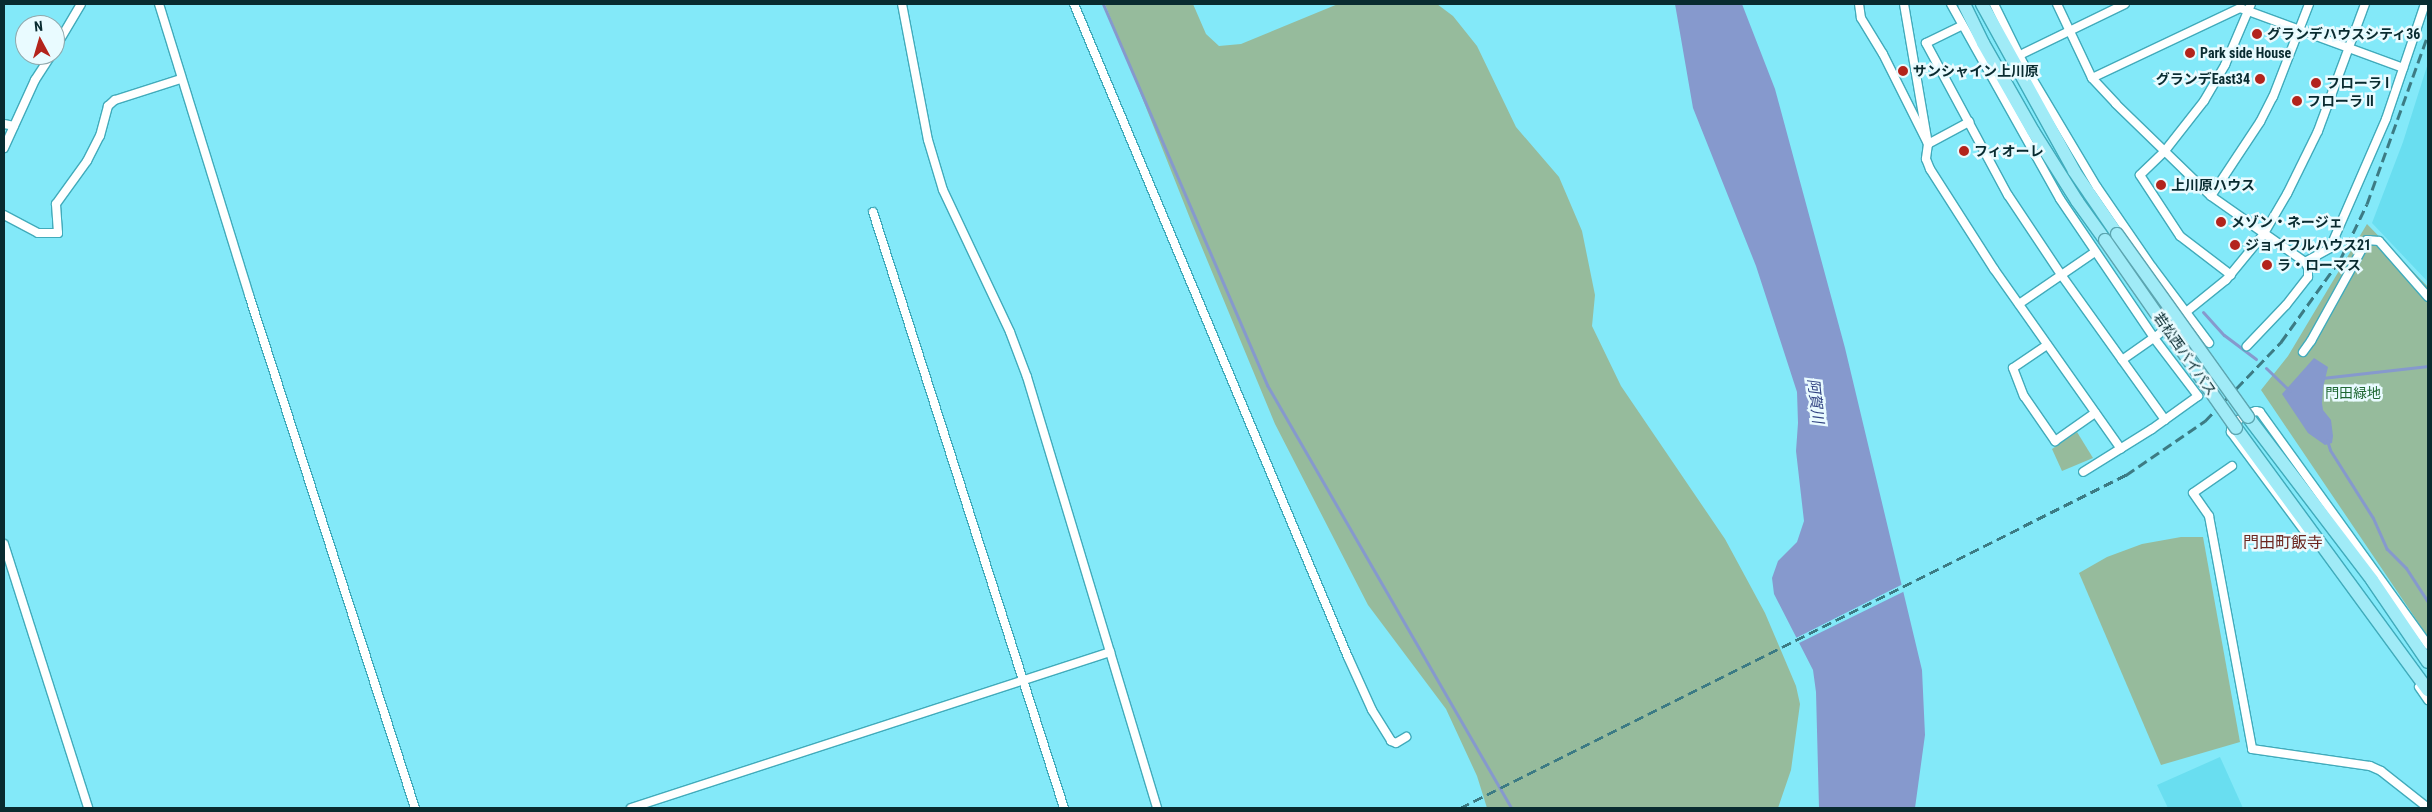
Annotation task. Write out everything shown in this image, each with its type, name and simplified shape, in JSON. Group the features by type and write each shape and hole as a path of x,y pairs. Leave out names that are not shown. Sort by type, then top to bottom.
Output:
{"highway":[{"name":"若松西バイパス","path":"1964,4 1983,43 2077,201 2236,428 2428,690"},
{"name":"若松西バイパス","path":"1982,4 2074,171 2248,417 2372,580 2428,662"}],"street":[{"path":"65,31 81,4"},
{"path":"159,4 181,79 415,808"},
{"path":"902,4 928,140 943,190 1010,332 1027,376 1157,808"},
{"path":"1074,4 1348,657 1372,710 1390,741 1396,743 1406,737"},
{"path":"1859,4 1861,18 1883,54 1928,144"},
{"path":"1904,4 1928,144 1926,159 1930,169 2047,345 2122,449"},
{"path":"1951,4 1961,26 2060,199 2154,338 2198,396 2122,449 2083,472"},
{"path":"1994,4 2023,63 2066,135 2133,239 2209,344"},
{"path":"2058,4 2092,78 2164,152 2211,196 2263,235 2305,262 2308,268 2308,277 2286,306 2246,346"},
{"path":"2024,53 2069,29 2125,4"},
{"path":"2211,196 2260,122 2273,97 2309,4"},
{"path":"2122,360 2186,313 2231,274 2263,235 2287,194 2318,131 2365,4"},
{"path":"2305,262 2330,248 2386,119 2425,4"},
{"path":"2092,78 2240,8 2250,7 2300,29 2403,68"},
{"path":"2231,274 2180,236 2140,175 2164,152 2208,94 2225,65 2250,7"},
{"path":"1912,48 1961,26"},
{"path":"1926,43 2008,195 2062,276 2165,420"},
{"path":"4,148 35,80 45,65"},
{"path":"4,215 38,233 58,233 56,204 87,161 100,136 108,106 115,100 181,79"},
{"path":"1928,144 1969,122"},
{"path":"4,124 14,126"},
{"path":"873,212 1025,680 1064,808"},
{"path":"2102,262 2133,239"},
{"path":"2303,352 2367,240 2379,241 2428,297"},
{"path":"2019,304 2095,252"},
{"path":"2047,345 2013,368 2024,396 2054,441 2095,413"},
{"path":"2428,645 2260,412 2249,413 2232,425 2231,432 2428,700"},
{"path":"2232,466 2193,493 2208,516 2252,748 2370,766 2381,771 2428,808"},
{"path":"4,544 88,808"},
{"path":"631,808 1110,652"}],"shaded area":[{"path":"2428,63 2428,282 2372,223 2403,142"},
{"path":"2220,757 2243,808 2168,808 2157,785"}],"green space":[{"path":"1105,4 1193,4 1206,34 1219,46 1241,44 1338,4 1437,4 1453,16 1477,46 1516,127 1559,177 1582,231 1595,295 1592,326 1621,386 1725,539 1765,613 1796,686 1800,704 1791,770 1778,808 1487,808 1477,776 1446,709 1368,605 1275,424 1193,226"},
{"name":"門田緑地","path":"2367,224 2428,287 2428,637 2261,390 2288,356"},
{"path":"2077,432 2093,458 2062,471 2052,449"},
{"path":"2181,537 2203,537 2240,742 2161,765 2079,573 2107,557 2142,544"}],"water":[{"name":"阿賀川","path":"1675,4 1742,4 1775,89 1845,348 1922,670 1925,735 1915,808 1819,808 1816,692 1813,670 1774,594 1772,578 1778,561 1797,542 1804,521 1796,451 1798,423 1797,392 1756,266 1693,108"},
{"path":"2314,358 2328,367 2322,403 2323,410 2331,420 2333,436 2332,443 2325,445 2308,433 2282,394"}],"pier":[{"path":"1903,584 1905,591 1797,644 1794,639"}],"waterway":[{"path":"1103,4 1267,385 1511,808"},
{"path":"2203,312 2224,335 2256,359"},
{"path":"2322,378 2428,366"},
{"path":"2266,368 2290,391"},
{"path":"2327,440 2330,450 2373,518 2387,549 2406,568 2428,602"}],"railway":[{"path":"1460,808 2126,475 2205,421 2281,342 2340,260 2367,204 2428,35"}],"place":[{"name":"グランデハウスシティ36","path":"2257,34"},
{"name":"Park side House","path":"2190,53"},
{"name":"サンシャイン上川原","path":"1903,71"},
{"name":"グランデEast34","path":"2260,79"},
{"name":"フローラ I","path":"2316,83"},
{"name":"フローラ II","path":"2297,101"},
{"name":"フィオーレ","path":"1964,151"},
{"name":"上川原ハウス","path":"2161,185"},
{"name":"メゾン・ネージェ","path":"2221,222"},
{"name":"ジョイフルハウス21","path":"2235,245"},
{"name":"ラ・ローマス","path":"2267,265"}],"district":[{"name":"門田町飯寺","path":"2283,543"}]}
